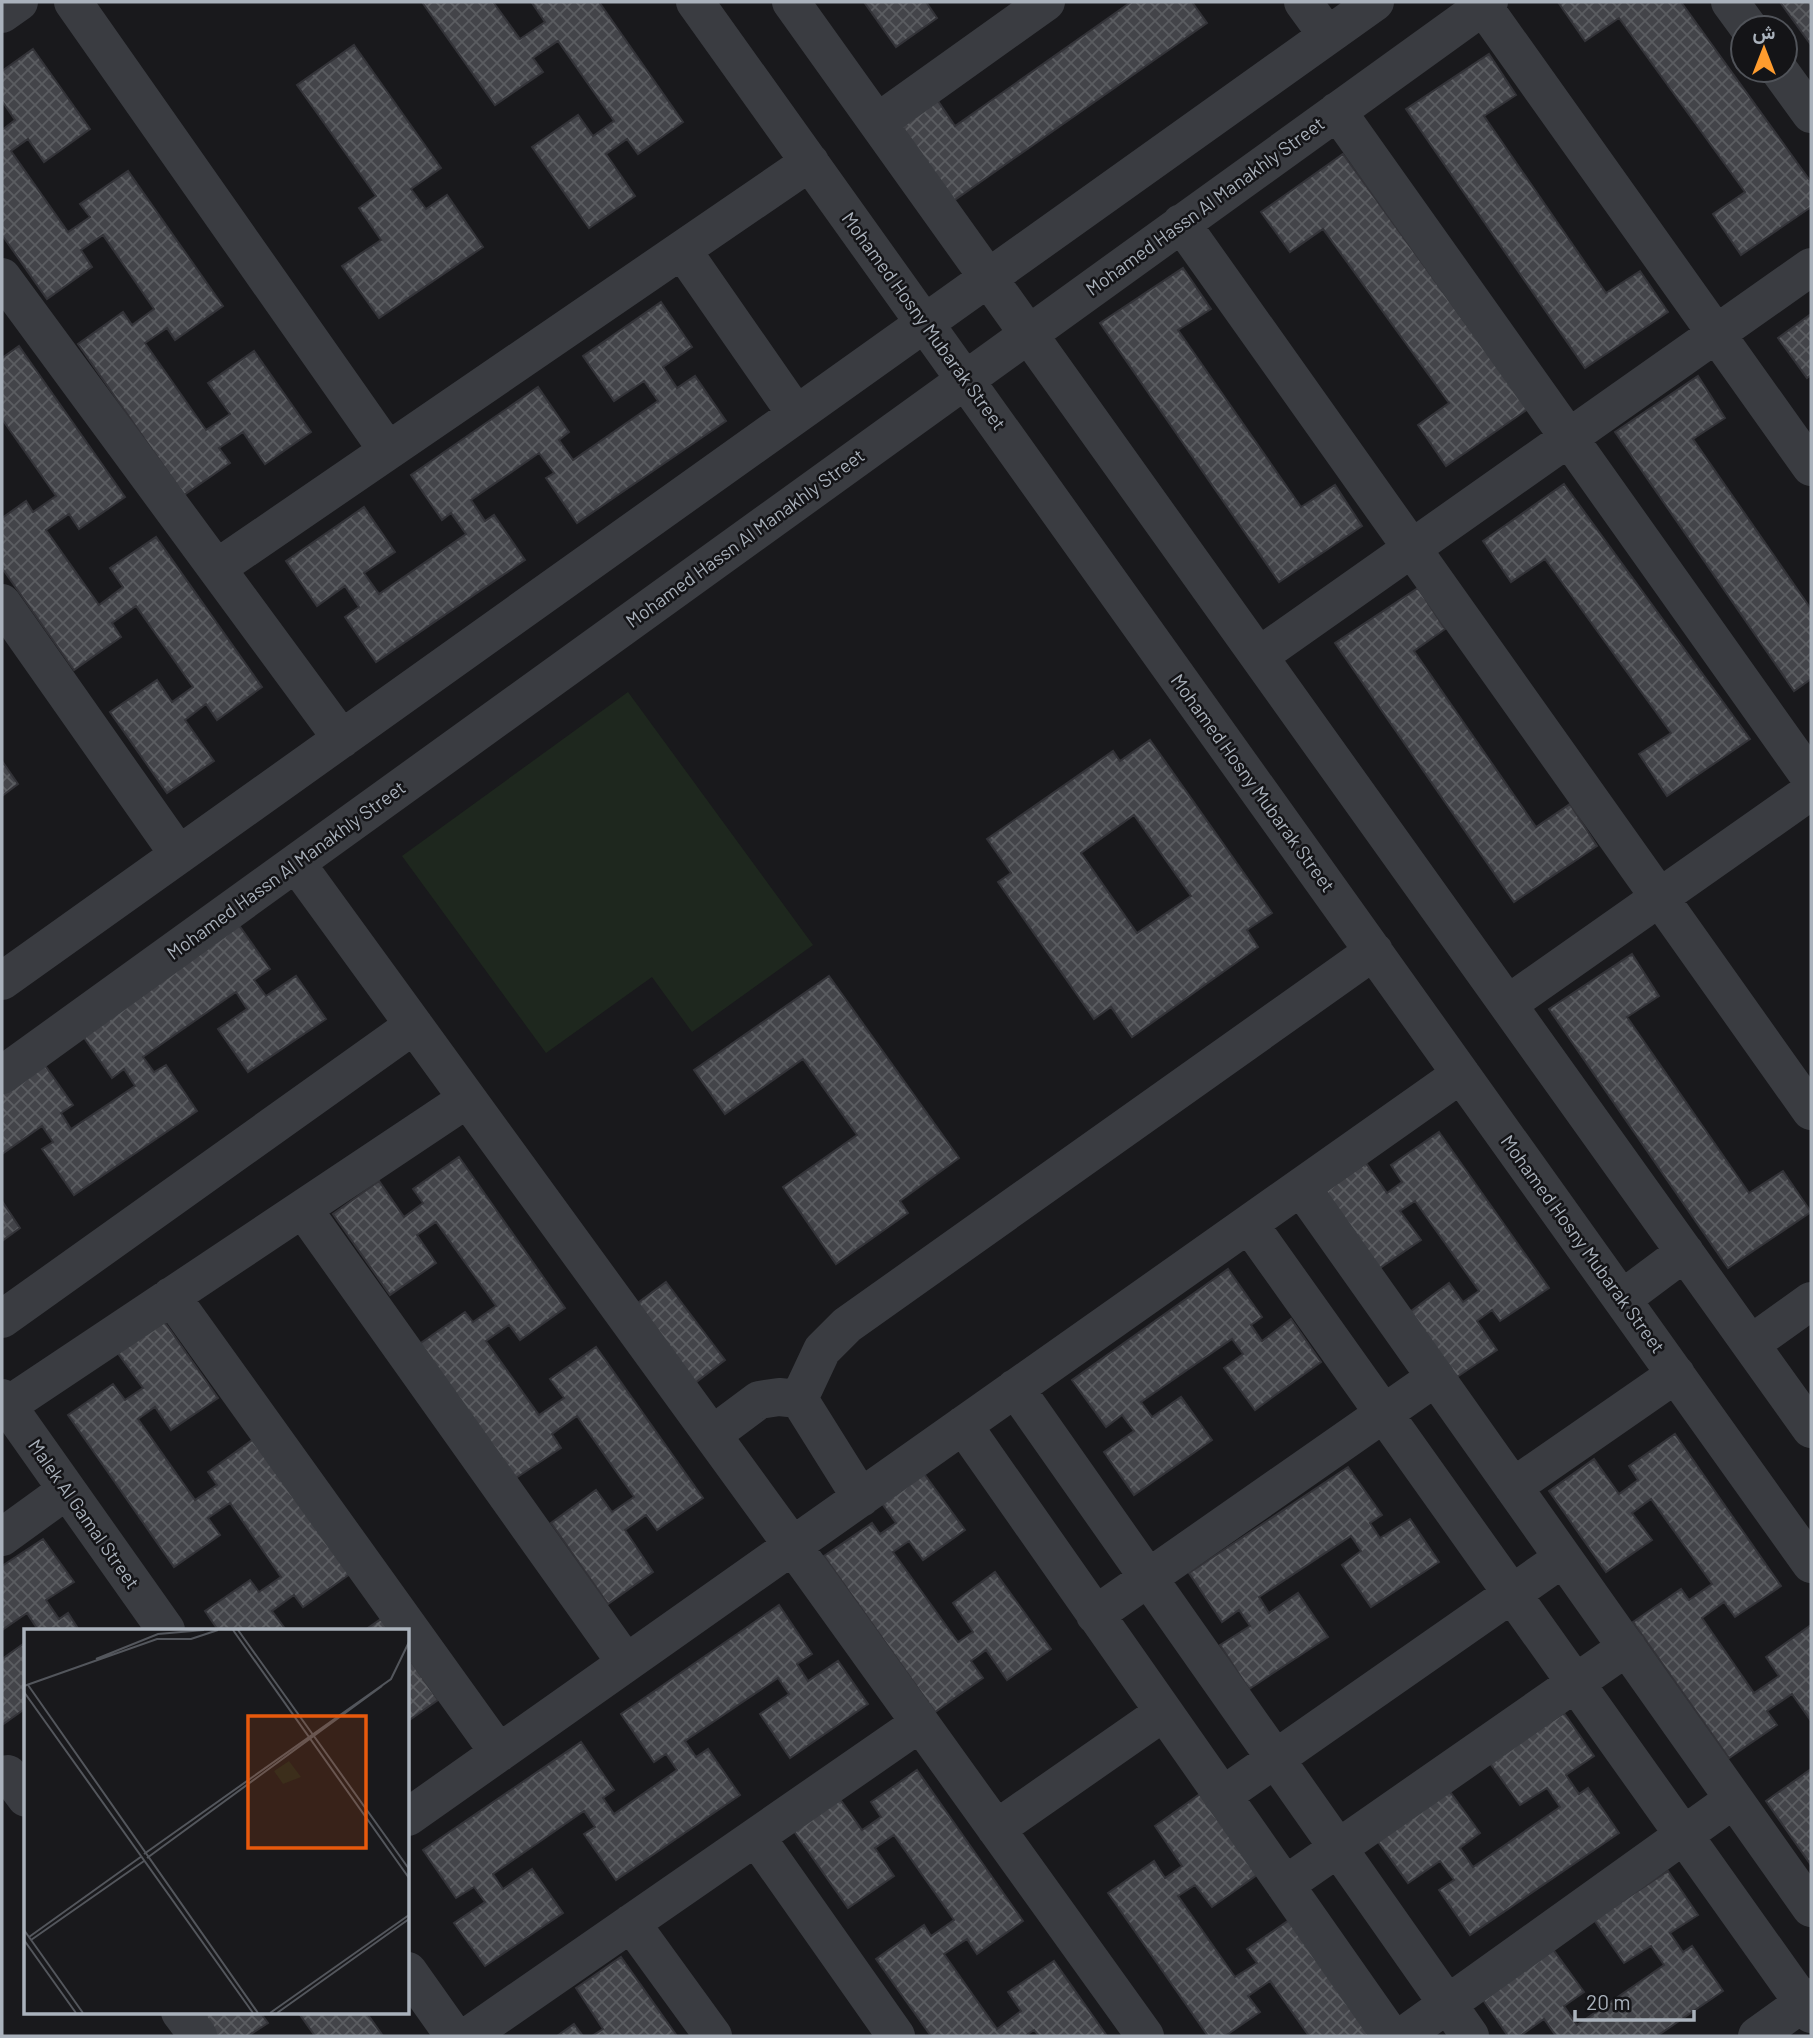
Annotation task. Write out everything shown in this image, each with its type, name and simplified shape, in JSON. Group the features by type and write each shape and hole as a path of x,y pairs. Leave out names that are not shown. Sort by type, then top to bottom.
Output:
{"street":[{"path":"2,14 19,2"},
{"path":"73,2 388,451"},
{"name":"Mohamed Hosny Mubarak Street","path":"695,2 1811,1564"},
{"path":"792,2 1811,1429"},
{"path":"877,122 1046,2"},
{"path":"1303,2 1327,36"},
{"path":"2,981 1375,2"},
{"path":"1486,4 1811,467"},
{"name":"Mohamed Hassn Al Manakhly Street","path":"2,1075 1486,4"},
{"path":"1789,84 1811,114"},
{"path":"1337,111 1811,779"},
{"path":"216,568 810,162"},
{"path":"1181,223 1811,1111"},
{"path":"682,250 796,414"},
{"path":"1259,656 1811,267"},
{"path":"2,277 342,738"},
{"path":"2,603 179,855"},
{"path":"1508,1004 1811,792"},
{"path":"296,863 1145,2036"},
{"path":"799,1399 822,1350 847,1325 1374,951"},
{"path":"2,1319 414,1025"},
{"path":"410,1816 1461,1074"},
{"path":"4,1402 171,1296 467,1099"},
{"path":"1301,1187 1811,1908"},
{"path":"303,1209 626,1663"},
{"path":"1249,1224 1575,1683 1809,2005 1757,2036"},
{"path":"1622,1299 1685,1252"},
{"path":"171,1296 499,1752"},
{"path":"1751,1344 1811,1301"},
{"path":"1513,1487 1676,1374"},
{"path":"1095,1615 1436,1377"},
{"path":"1015,1388 1470,2036"},
{"path":"712,1435 759,1400 779,1397 799,1399"},
{"path":"799,1399 861,1498"},
{"name":"Malek Al Gamal Street","path":"4,1402 165,1629"},
{"path":"963,1425 1391,2036"},
{"path":"2,1537 67,1490"},
{"path":"1222,1796 1563,1558"},
{"path":"1285,1885 1627,1647"},
{"path":"996,1829 1164,1712"},
{"path":"468,2036 920,1723"},
{"path":"1404,2036 1734,1799"},
{"path":"756,1837 896,2036"},
{"path":"631,1923 713,2036"},
{"path":"410,1974 454,2036"},
{"path":"182,2014 198,2036"}],"shaded area":[{"path":"628,692 813,945 692,1032 652,977 546,1053 402,856"}],"building":[{"path":"422,2 493,2 520,39 545,22 532,3 534,2 599,2 683,122 638,154 627,139 606,154 635,196 589,228 532,147 578,115 593,136 614,121 558,41 533,58 543,72 495,105"},
{"path":"864,2 926,2 937,18 896,47"},
{"path":"1131,2 1192,2 1207,23 949,204 892,122 934,95 955,126"},
{"path":"1558,2 1681,2 1729,68 1729,84 1740,84 1811,182 1811,207 1741,255 1713,214 1745,192 1619,18 1585,41"},
{"path":"1780,2 1811,2 1811,45 1799,28 1799,14 1789,14"},
{"path":"354,45 441,168 411,189 426,209 447,195 483,247 379,318 342,266 381,240 359,208 376,196 297,85"},
{"path":"33,49 90,129 44,162 28,139 11,151 68,232 90,217 80,204 128,171 223,306 175,340 167,328 145,343 206,430 230,414 208,383 254,351 311,432 265,464 243,432 219,448 230,463 184,495 78,344 123,312 132,325 154,309 103,235 81,250 92,267 47,299 2,235 2,130 15,120 2,101 2,71"},
{"path":"1489,54 1516,95 1484,116 1606,293 1640,271 1668,312 1585,368 1406,109"},
{"path":"1343,154 1528,409 1446,466 1418,425 1449,403 1323,229 1290,252 1261,212"},
{"path":"1183,268 1211,309 1178,330 1301,507 1335,485 1362,526 1279,582 1100,323"},
{"path":"661,302 692,347 663,367 677,388 695,376 726,421 577,523 546,478 554,473 539,453 471,500 485,521 494,515 525,560 376,662 345,617 359,607 345,586 317,606 286,561 364,507 395,552 364,573 379,594 466,534 451,513 442,520 411,475 538,387 569,432 559,440 573,460 658,401 644,381 614,401 583,356"},
{"path":"1811,314 1811,375 1807,378 1778,338"},
{"path":"19,346 125,497 79,529 69,514 46,530 99,605 123,587 110,568 156,537 262,687 217,720 206,704 185,720 214,761 167,793 110,712 157,680 172,702 193,687 136,606 112,623 121,637 74,670 2,568 2,518 26,501 33,512 56,496 2,419 2,358"},
{"path":"1698,376 1725,418 1693,439 1811,609 1811,679 1794,691 1615,432"},
{"path":"1564,484 1750,739 1667,796 1639,754 1671,733 1545,559 1511,582 1483,541"},
{"path":"1418,588 1445,629 1414,651 1536,827 1570,804 1597,846 1514,902 1335,643"},
{"path":"1150,740 1272,913 1247,930 1258,947 1132,1037 1111,1007 1094,1019 998,882 1011,873 987,839 1113,751 1120,761","holes":["1134,815 1191,896 1137,933 1081,853"]},
{"path":"2,761 18,784 2,796"},
{"path":"236,921 270,969 254,980 266,996 296,976 326,1019 248,1072 218,1029 247,1009 236,992 143,1057 154,1072 166,1065 197,1111 74,1195 42,1149 53,1142 42,1126 2,1154 2,1083 39,1057 73,1105 61,1113 71,1129 135,1086 124,1069 112,1078 78,1029"},
{"path":"1632,954 1659,996 1627,1017 1749,1193 1783,1171 1811,1212 1728,1268 1549,1009"},
{"path":"829,976 959,1158 900,1201 908,1213 836,1264 783,1187 857,1135 803,1059 725,1114 694,1070"},
{"path":"1439,1132 1549,1288 1500,1321 1492,1310 1477,1321 1497,1350 1454,1379 1407,1314 1449,1283 1463,1302 1479,1291 1415,1201 1400,1211 1421,1240 1377,1270 1323,1193 1366,1163 1387,1193 1402,1182 1391,1165"},
{"path":"459,1157 565,1308 520,1340 509,1325 486,1341 539,1415 564,1398 550,1379 596,1347 703,1498 657,1530 646,1515 625,1530 653,1572 608,1604 551,1523 596,1490 612,1512 634,1497 577,1416 552,1434 561,1448 513,1480 418,1345 465,1312 473,1322 496,1306 436,1222 417,1235 436,1263 390,1295 333,1214 379,1181 404,1217 423,1203 413,1189"},
{"path":"2,1201 20,1228 2,1241"},
{"path":"1228,1269 1262,1317 1251,1325 1262,1341 1291,1319 1321,1362 1255,1410 1224,1368 1243,1354 1232,1339 1141,1402 1152,1417 1181,1397 1212,1440 1134,1495 1104,1452 1134,1431 1122,1415 1106,1427 1072,1380"},
{"path":"666,1282 725,1360 695,1383 635,1305"},
{"path":"161,1317 218,1398 171,1430 155,1407 138,1419 195,1500 217,1485 208,1472 255,1438 350,1574 303,1607 294,1595 272,1611 285,1629 217,1629 205,1611 250,1580 259,1592 281,1577 230,1503 208,1518 220,1535 174,1567 68,1415 113,1384 125,1400 143,1388 114,1348"},
{"path":"1675,1434 1781,1586 1735,1617 1724,1602 1702,1618 1754,1693 1779,1676 1766,1657 1811,1625 1811,1721 1792,1694 1767,1711 1777,1725 1729,1758 1633,1622 1681,1589 1689,1600 1712,1584 1651,1499 1632,1513 1652,1540 1606,1572 1549,1491 1594,1459 1619,1494 1638,1480 1629,1466"},
{"path":"917,1464 965,1530 923,1560 909,1541 893,1552 958,1642 973,1632 953,1603 995,1572 1051,1649 1007,1680 986,1650 971,1661 983,1678 935,1712 824,1556 872,1523 880,1534 896,1523 875,1494"},
{"path":"1348,1467 1382,1515 1370,1523 1380,1538 1410,1519 1439,1562 1371,1607 1342,1565 1361,1551 1351,1536 1259,1597 1269,1613 1298,1593 1328,1637 1249,1689 1220,1645 1250,1626 1239,1610 1222,1622 1189,1573"},
{"path":"43,1539 74,1582 46,1600 59,1619 68,1613 78,1629 37,1629 27,1613 2,1630 2,1566"},
{"path":"779,1605 812,1654 797,1664 808,1681 838,1661 868,1704 790,1758 760,1714 789,1694 778,1678 685,1741 696,1757 708,1749 740,1795 616,1880 584,1834 595,1827 584,1811 493,1874 503,1889 532,1869 563,1913 485,1966 454,1923 485,1902 474,1887 456,1898 423,1850 581,1742 614,1790 603,1798 614,1814 677,1770 666,1754 654,1762 621,1714"},
{"path":"381,1619 388,1629 366,1629"},
{"path":"24,1643 24,1709 2,1725 2,1659"},
{"path":"410,1660 438,1700 410,1720"},
{"path":"1564,1713 1594,1756 1566,1775 1579,1794 1588,1788 1619,1833 1470,1935 1439,1890 1454,1880 1440,1861 1408,1883 1376,1839 1448,1789 1480,1833 1460,1848 1473,1867 1560,1807 1547,1788 1520,1805 1489,1762"},
{"path":"1811,1769 1811,1865 1766,1801"},
{"path":"917,1770 1023,1921 977,1954 967,1939 944,1954 997,2029 1021,2011 1008,1992 1054,1961 1107,2036 1039,2036 1034,2030 1025,2036 931,2036 876,1959 924,1925 931,1936 954,1920 894,1835 875,1848 894,1876 848,1908 791,1827 837,1795 862,1830 881,1817 871,1802"},
{"path":"1200,1794 1257,1875 1212,1907 1195,1885 1178,1896 1235,1977 1257,1963 1247,1949 1295,1916 1380,2036 1309,2036 1270,1981 1248,1996 1260,2012 1225,2036 1208,2036 1108,1893 1154,1861 1165,1878 1182,1866 1155,1826"},
{"path":"1668,1871 1698,1915 1670,1933 1683,1952 1692,1946 1723,1991 1657,2036 1556,2036 1544,2019 1520,2036 1508,2036 1481,1997 1552,1948 1584,1992 1564,2006 1577,2025 1664,1965 1651,1946 1624,1963 1594,1920"},
{"path":"621,1957 677,2036 592,2036 603,2029 576,1988"},
{"path":"190,2014 261,2014 268,2023 248,2036 207,2036"},
{"path":"299,2014 367,2014 383,2036 315,2036"},
{"path":"574,2024 583,2036 557,2036"}]}
